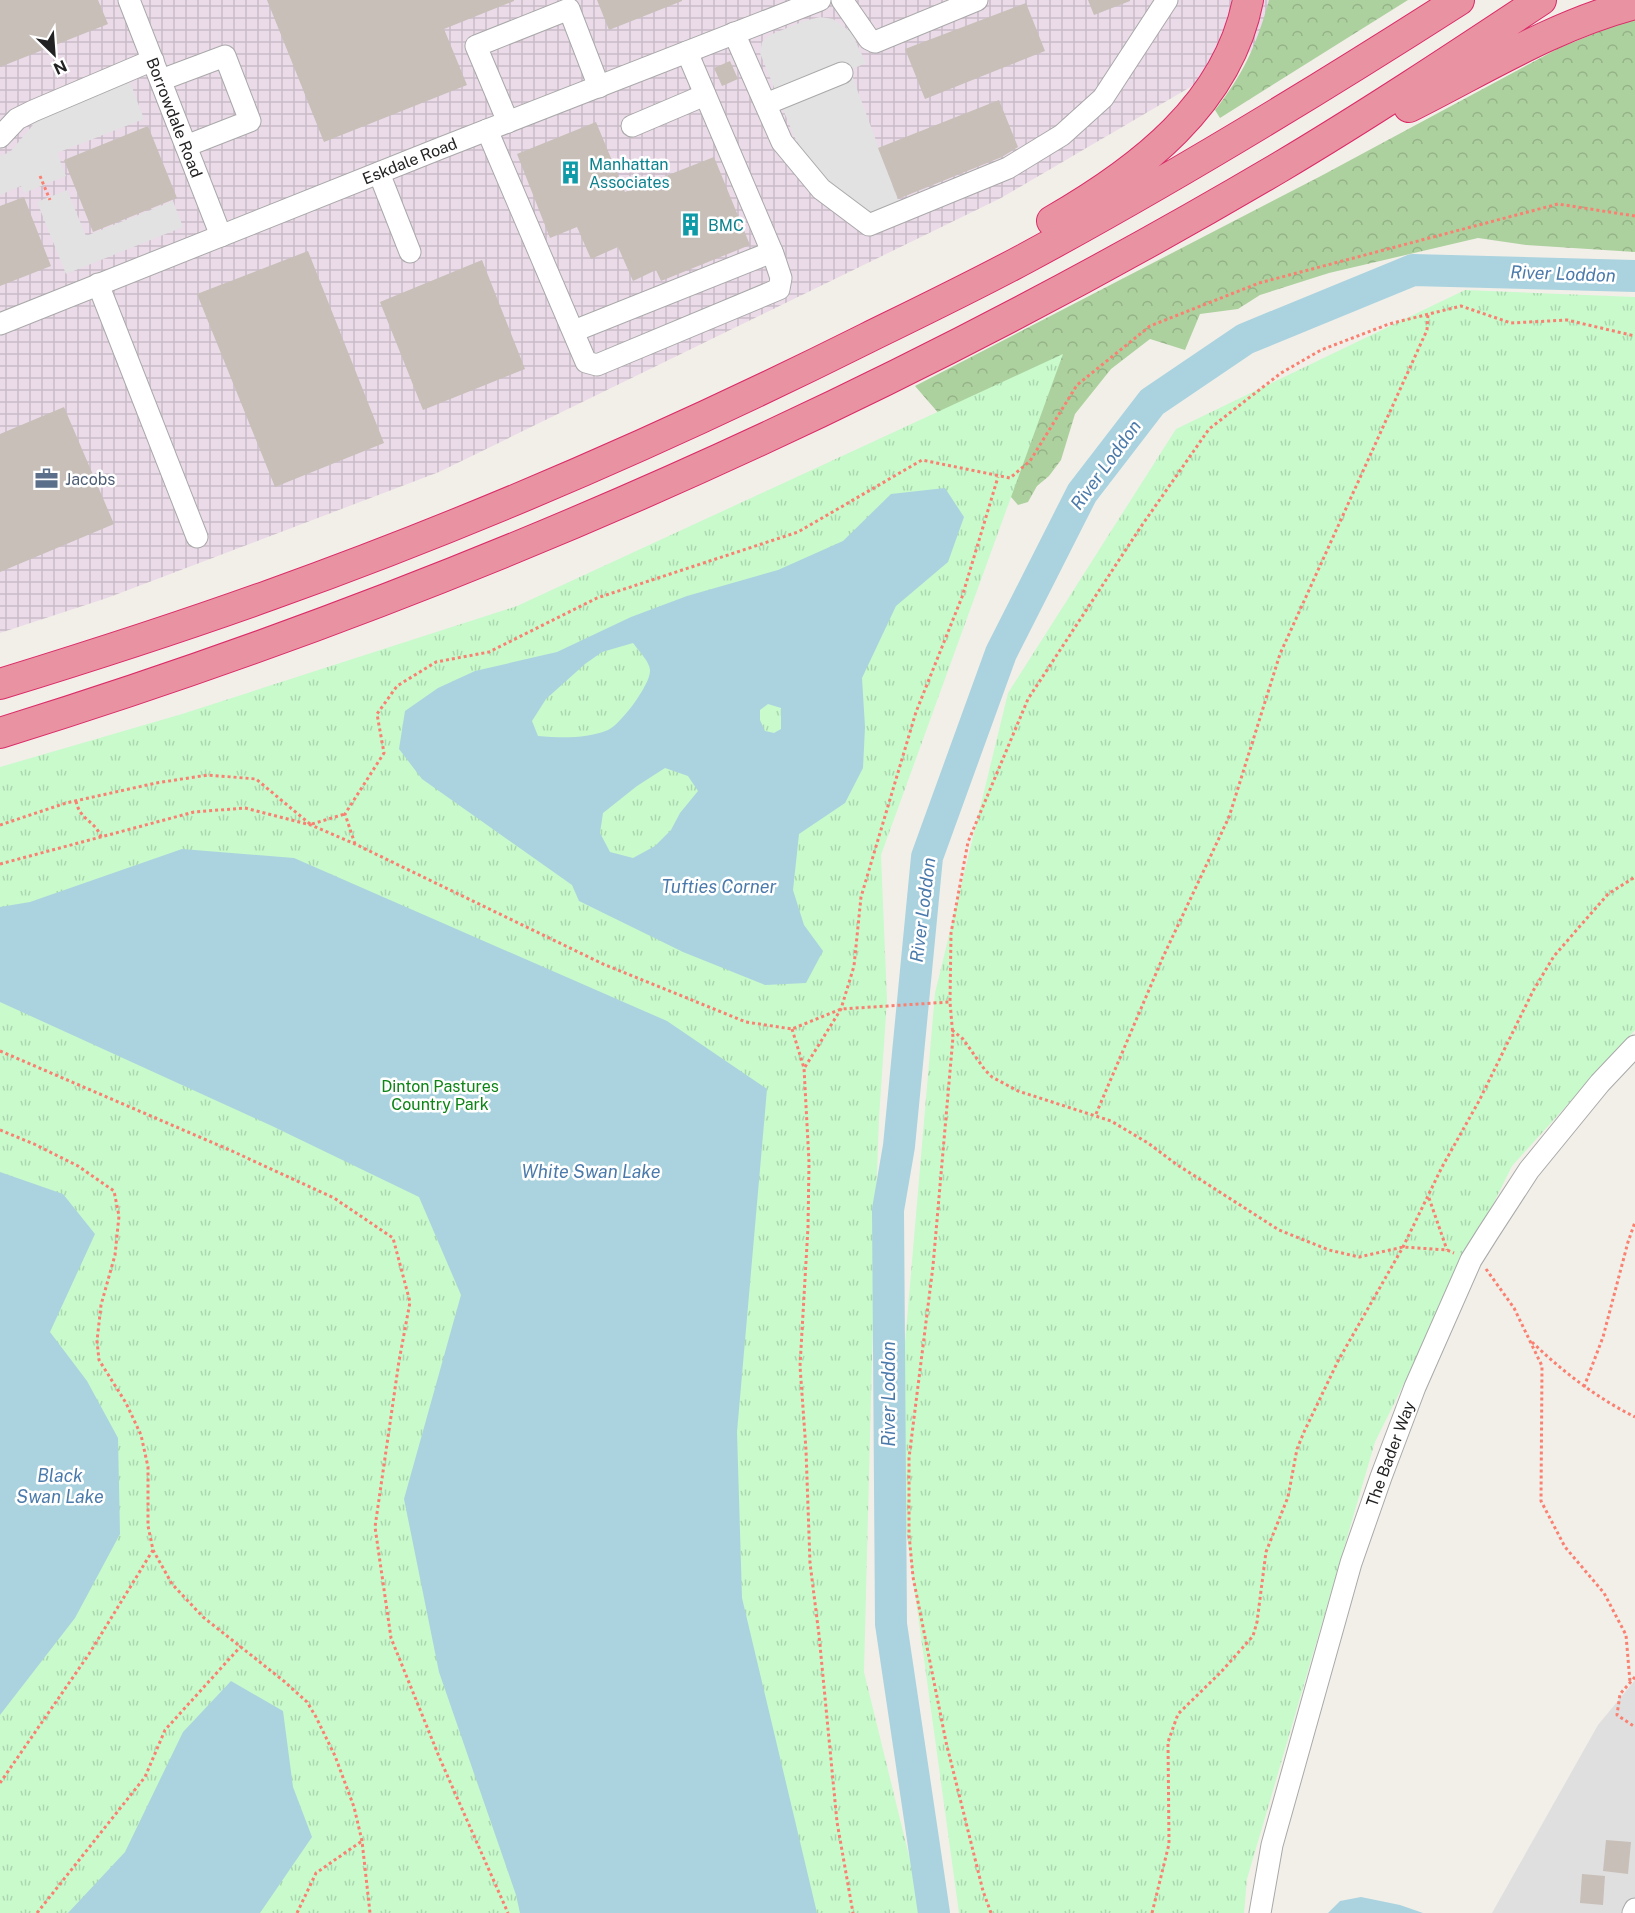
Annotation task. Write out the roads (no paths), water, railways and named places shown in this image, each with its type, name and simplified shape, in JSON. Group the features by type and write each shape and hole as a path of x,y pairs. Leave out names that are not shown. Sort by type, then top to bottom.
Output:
{"highway":[{"path":"813,365 1074,209 1114,183 1146,158 1184,122 1215,82 1227,62 1239,33 1248,0"},
{"path":"0,684 207,617 408,543 654,440 813,365 1023,260 1292,105 1459,0"},
{"path":"0,733 171,678 343,617 458,573 633,499 777,434 951,348 1110,264 1283,165 1446,63 1541,0"},
{"path":"1283,165 1391,115 1551,34 1603,13 1635,4"}],"street":[{"name":"Borrowdale Road","path":"129,0 221,236"},
{"name":"Eskdale Road","path":"0,324 819,0"},
{"path":"842,0 868,39 875,42 977,0"},
{"path":"734,33 782,142 821,189 869,225 1008,168 1062,135 1104,98 1167,0"},
{"path":"508,122 476,46 569,9 600,87"},
{"path":"487,130 586,362 597,365 779,289 782,278 772,252 687,52"},
{"path":"0,137 17,120 33,111 157,70 225,56 250,121 186,146"},
{"path":"766,104 842,73"},
{"path":"632,126 705,95"},
{"path":"379,173 410,252"},
{"path":"574,331 772,252"},
{"path":"98,284 197,537"},
{"name":"The Bader Way","path":"1260,1913 1272,1845 1351,1563 1415,1387 1471,1260 1529,1170 1599,1083 1635,1046"},
{"path":"1633,1913 1635,1909"}],"water":[{"name":"Tufties Corner","path":"945,488 964,517 948,562 896,606 862,678 865,727 863,768 845,803 799,834 793,890 804,925 823,951 806,983 765,985 683,952 579,901 572,885 422,779 399,749 405,711 438,688 475,671 557,652 631,617 687,596 778,570 843,541 891,494","holes":["633,643 648,663 649,676 641,694 614,726 591,735 538,736 532,721 546,699 602,652","768,704 781,708 781,729 774,733 765,731 760,720 760,710","665,768 688,776 698,791 680,813 671,830 655,846 633,858 610,852 600,833 603,813 637,786"]},
{"name":"White Swan Lake","path":"182,849 294,858 667,1021 767,1089 737,1432 742,1598 817,1913 520,1913 516,1895 439,1672 404,1499 461,1295 419,1197 272,1126 0,1002 0,907 30,902"},
{"name":"Black Swan Lake","path":"0,1172 63,1194 95,1234 50,1332 87,1381 118,1438 120,1534 75,1618 0,1715"},
{"path":"231,1681 283,1711 293,1787 312,1837 260,1913 68,1913 125,1852 183,1732"},
{"path":"1361,1897 1400,1905 1423,1913 1328,1913 1340,1901"}],"waterway":[{"name":"River Loddon","path":"934,1913 891,1624 888,1210 899,1146 927,857 1001,653 1082,493 1152,402 1245,339 1413,270 1635,276"}],"place":[{"name":"Manhattan Associates","path":"571,173"},
{"name":"BMC","path":"690,225"},
{"name":"Jacobs","path":"47,479"}],"park label":[{"name":"Dinton Pastures Country Park","path":"440,1095"}]}
